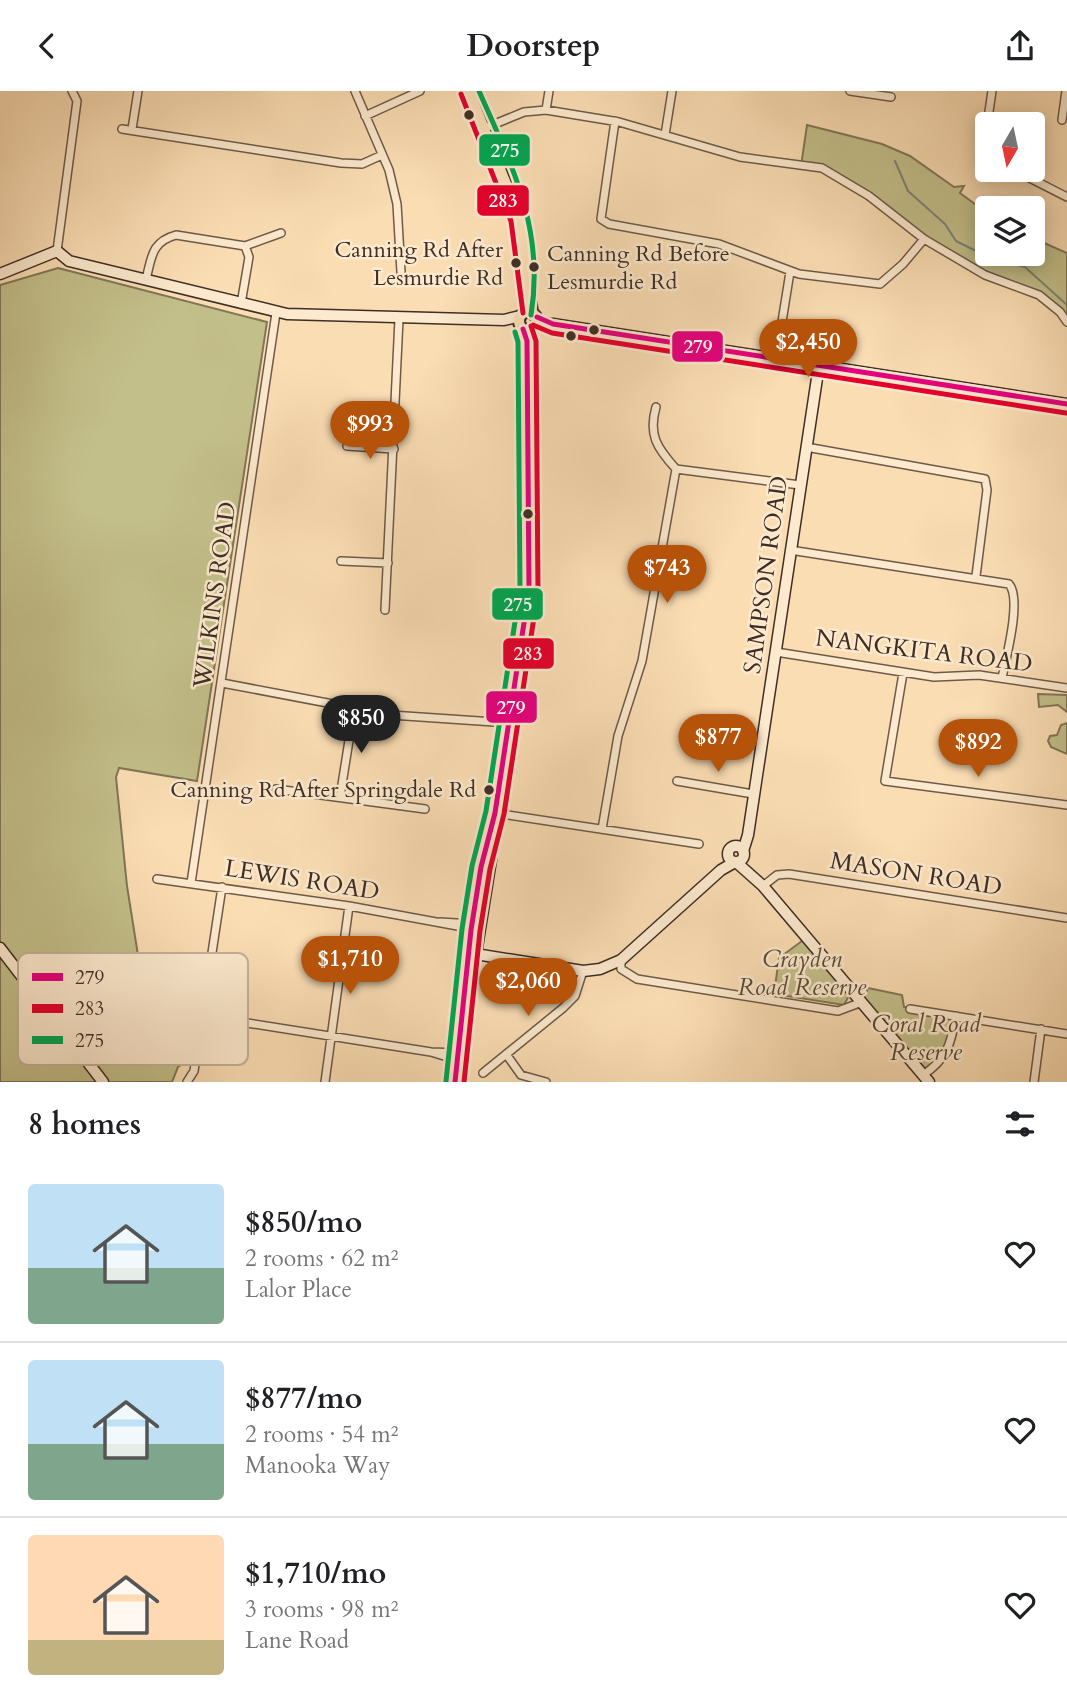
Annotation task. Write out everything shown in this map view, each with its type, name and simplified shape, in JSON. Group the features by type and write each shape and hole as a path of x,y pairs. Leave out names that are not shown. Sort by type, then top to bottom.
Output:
{"main road":[{"path":"455,1082 473,954 474,927 491,857 488,849 530,576 526,257 520,219 469,91"}],"street":[{"path":"72,91 77,101 57,251 66,261 276,313 528,321 1067,404"},
{"path":"132,129 138,91"},
{"path":"355,91 382,155 397,204 401,272"},
{"path":"365,115 420,91"},
{"path":"546,110 549,91"},
{"path":"665,135 672,91"},
{"path":"850,91 891,97"},
{"path":"989,112 992,91"},
{"path":"1062,120 1066,91"},
{"path":"485,128 524,113 546,110 615,121 740,157 822,168 869,196 924,239 985,275 1039,295 1060,312 1067,322"},
{"path":"615,121 601,219 609,224 734,248 790,272 880,284 903,264 924,239"},
{"path":"122,128 341,163 362,164 382,155"},
{"path":"1038,182 1067,197"},
{"path":"146,279 151,253 155,246 168,237 176,235 245,246 281,233"},
{"path":"241,304 249,257 245,246"},
{"path":"0,274 57,251"},
{"path":"776,359 790,272"},
{"name":"WILKINS ROAD","path":"191,883 276,313"},
{"path":"385,610 399,319"},
{"name":"SAMPSON ROAD","path":"473,954 583,971 600,969 621,960 737,855 747,833 819,365"},
{"path":"656,407 652,435 657,448 676,469 800,485"},
{"path":"347,446 394,449"},
{"path":"806,447 985,479 987,490 976,576"},
{"path":"601,829 618,736 642,661 676,469"},
{"path":"790,550 1009,583 1015,602 1002,678"},
{"path":"341,562 388,562"},
{"name":"NANGKITA ROAD","path":"776,652 934,677 972,675 1067,688"},
{"path":"903,673 885,781 1067,805"},
{"path":"222,683 354,709 509,723"},
{"path":"340,797 354,709"},
{"path":"677,781 753,794"},
{"path":"276,789 425,810"},
{"path":"495,813 699,844"},
{"path":"737,855 926,1079 951,1046 956,1016"},
{"name":"MASON ROAD","path":"763,886 777,875 789,874 1067,918"},
{"name":"LEWIS ROAD","path":"157,879 474,927"},
{"path":"212,953 222,887"},
{"path":"325,1082 349,906"},
{"path":"0,948 18,971"},
{"path":"621,960 621,969 636,979 838,1011 862,1002"},
{"path":"483,1073 575,996 583,971"},
{"path":"910,1009 1067,1034"},
{"path":"248,1023 458,1056"},
{"path":"1034,1082 1041,1030"},
{"path":"506,1055 521,1075 546,1082"},
{"path":"90,1065 103,1082"},
{"path":"187,1082 195,1065"}],"green space":[{"path":"807,125 882,144 910,156 954,187 964,186 960,193 975,204 975,266 1045,266 1045,243 1067,253 1067,322 1039,295 985,275 924,239 869,196 822,168 801,166"},
{"path":"58,268 267,322 197,781 119,768 116,777 127,886 138,953 18,953 18,1065 181,1065 172,1082 0,1082 0,285"},
{"path":"1038,694 1067,695 1067,712 1058,705 1039,707"},
{"path":"1067,723 1067,754 1051,747 1048,741 1050,736 1057,735 1061,725"},
{"name":"Crayden Road Reserve","path":"806,938 852,990 844,1005 774,994 779,958"},
{"name":"Coral Road Reserve","path":"868,988 902,995 904,1007 956,1016 951,1046 923,1075 862,1002"}],"waterway":[{"path":"895,161 908,191 945,224 956,241 990,258 1025,267 1067,305"}],"transit line":[{"name":"275","path":"479,91 523,199 533,255 531,315"},
{"name":"283","path":"461,94 511,221 523,313"},
{"name":"279","path":"537,317 553,324 1067,404"},
{"name":"283","path":"533,325 552,333 1066,413"},
{"name":"283","path":"464,1082 480,931 490,869 504,814 538,591 536,341 531,326"},
{"name":"279","path":"455,1082 471,930 481,867 495,813 529,590 527,341 523,329"},
{"name":"275","path":"446,1081 462,929 472,866 486,811 520,589 518,342 515,332"}],"place":[{"name":"Canning Rd After Lesmurdie Rd","path":"516,263"},
{"name":"Canning Rd Before Lesmurdie Rd","path":"534,267"},
{"name":"Canning Rd After Springdale Rd","path":"489,790"}]}
